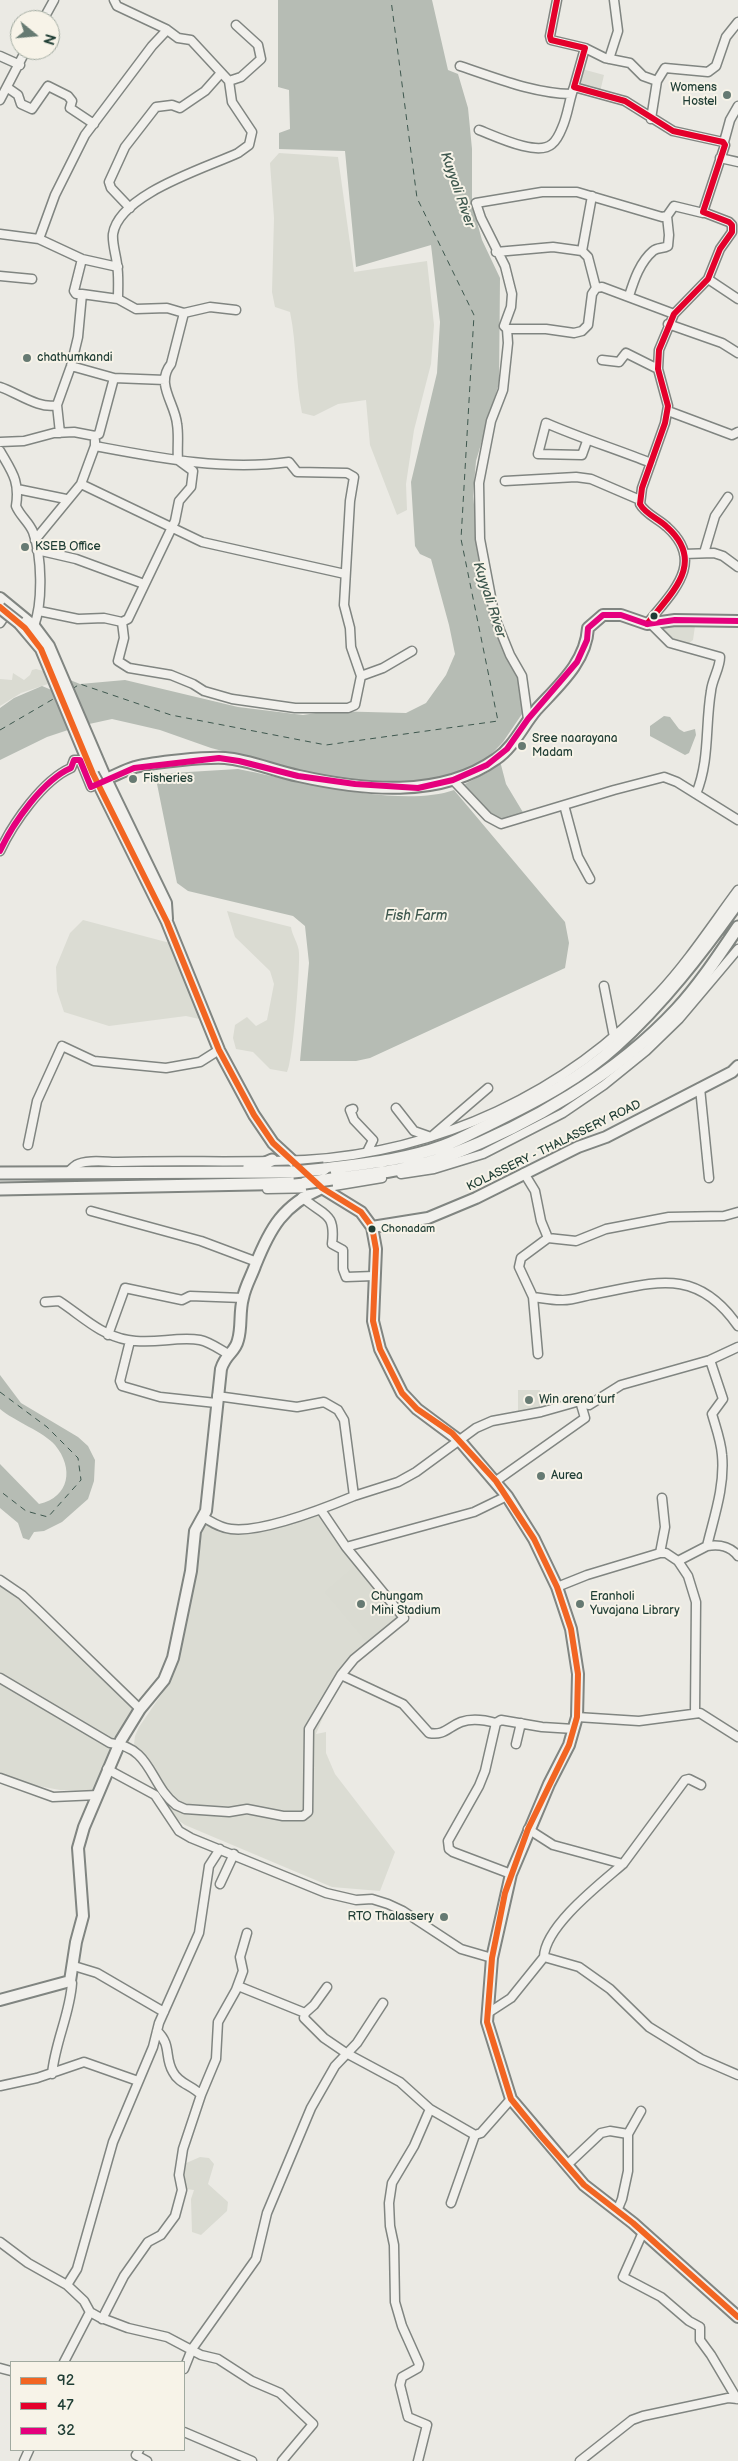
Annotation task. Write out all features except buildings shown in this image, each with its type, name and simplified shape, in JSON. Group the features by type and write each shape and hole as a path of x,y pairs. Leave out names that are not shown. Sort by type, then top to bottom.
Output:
{"highway":[{"path":"3,1173 293,1172 378,1162 443,1146 516,1111 570,1081 615,1047 662,1001 704,950 738,902"},
{"path":"3,1189 305,1183 381,1173 447,1157 515,1125 573,1094 625,1056 665,1021 712,966 738,927"},
{"path":"218,1172 234,1167 263,1164 272,1160"},
{"path":"245,1184 280,1189"}],"main road":[{"path":"0,598 34,626 49,646 86,728 103,782 167,922 219,1050 254,1116 273,1143 322,1188 361,1212 372,1228 376,1249 373,1322 380,1349 402,1393 417,1409 460,1440 496,1481 534,1539 557,1587 571,1629 578,1674 577,1717 569,1745 528,1829 511,1874 492,1958 487,2022 511,2099 584,2185 643,2232 738,2317"},
{"path":"0,608 20,623 41,648 93,774 103,782"},
{"path":"103,782 134,768 219,758 239,761 298,776 356,784 418,788 453,780 498,758 507,749 528,719 577,662 588,640 588,628 603,615 621,615 649,624 675,620 738,620"},
{"name":"KOLASSERY - THALASSERY ROAD","path":"372,1228 428,1218 476,1198 578,1146 606,1137 736,1071"},
{"path":"0,2000 70,1981 74,1966 76,1942 83,1916 78,1848 107,1769 140,1709 164,1680 173,1658 191,1571 195,1531 206,1511 222,1369 228,1354 236,1347 239,1338 243,1298 275,1223 302,1197 322,1188"}],"street":[{"path":"114,0 116,6 167,30 178,38 191,40 229,81 232,102 252,132 249,145 238,153 162,184 130,208 113,234 118,267 118,299"},
{"path":"557,0 550,36 551,40 585,48 609,59 630,63 643,76 657,81"},
{"path":"609,59 618,31 614,0"},
{"path":"651,119 657,81 665,68 708,72 716,66 726,37 738,22"},
{"path":"229,81 241,77 261,59 258,45 236,25"},
{"path":"39,240 71,162 94,124 152,46 167,30"},
{"path":"479,130 521,146 541,149 552,144 563,126 585,48"},
{"path":"0,56 20,65"},
{"path":"0,100 22,60"},
{"path":"460,66 501,78 513,85 547,93 573,91 616,97 673,131 724,142"},
{"path":"130,208 111,188 109,182 125,147 156,107 172,105 180,108 205,91 221,73"},
{"path":"8,88 18,95 21,104 32,109 48,86 52,87 72,101 70,108 94,124"},
{"path":"703,213 712,179 725,145 724,142 730,120 738,106"},
{"path":"720,158 738,162"},
{"path":"528,719 522,676 510,655 495,618 480,539 478,483 491,421 503,390 508,359 506,329 504,326 512,294 505,266 496,252 476,203 542,192 576,192 662,217 667,216"},
{"path":"582,251 592,196"},
{"path":"629,296 638,272 649,256 657,248 668,246 669,227 667,216 674,206 703,213 735,225 720,249 708,279 674,314 668,324 659,350 658,369 666,394 668,410 640,500 642,508 668,528 684,554 686,569 649,624 670,643 720,657 711,691 706,735 708,748 704,775 696,794"},
{"path":"0,234 39,240 82,259 118,267"},
{"path":"496,252 553,247 582,251 588,257 596,288 592,294 588,325 582,331 574,333 546,329 506,329"},
{"path":"82,259 74,291 76,294 118,299 136,309 167,308 184,313 210,307 236,310"},
{"path":"0,276 32,279"},
{"path":"708,279 738,299"},
{"path":"596,288 609,289 674,314"},
{"path":"60,433 57,405 71,366 78,337 82,294"},
{"path":"39,611 78,619 104,618 122,622 128,619 172,527 179,501 192,487 193,472 178,460 177,423 167,395 165,380 184,313"},
{"path":"668,324 722,344 738,353"},
{"path":"602,360 619,362 626,353 658,369"},
{"path":"71,366 114,378 165,380"},
{"path":"0,442 24,441 60,433 95,436 99,434 114,378"},
{"path":"0,387 49,406 57,405"},
{"path":"668,410 725,433 732,435 738,432"},
{"path":"587,441 582,455 538,454 546,423 587,441 605,445 651,463"},
{"path":"35,540 66,499 81,484 95,446 95,436"},
{"path":"95,446 178,460 239,465 289,462 297,472 347,473 354,477 350,501 344,605 350,628 351,647 361,676 358,700 355,705 348,708 295,708 232,699 204,691 193,684 170,675 122,665 118,661 124,638 122,622"},
{"path":"0,451 15,476 17,488 16,506 20,514 28,522 37,550 39,611 34,626"},
{"path":"505,481 576,476 591,479 640,500"},
{"path":"81,484 202,542 345,574"},
{"path":"17,488 66,499"},
{"path":"704,552 715,516 728,497"},
{"path":"37,550 76,559 144,584"},
{"path":"684,554 704,552 723,556 738,567"},
{"path":"1,620 12,606"},
{"path":"361,676 389,664 412,651"},
{"path":"0,851 26,811 60,773 71,768 74,760 80,760 91,787 103,782"},
{"path":"453,780 488,817 501,824 614,790 664,778 677,782 738,820"},
{"path":"564,805 578,856 590,879"},
{"path":"68,1173 77,1164 91,1163 158,1160 291,1160 366,1152 431,1137 472,1124 545,1085 590,1056 614,1037 657,996 682,967 738,890"},
{"path":"77,1187 86,1190 322,1188 434,1169 483,1154 563,1113 604,1085 646,1051 679,1019 738,949"},
{"path":"604,986 614,1037"},
{"path":"28,1144 37,1101 62,1046 94,1061 166,1068 200,1062 219,1050"},
{"path":"431,1137 488,1088"},
{"path":"700,1088 710,1178"},
{"path":"396,1108 414,1131 431,1137"},
{"path":"353,1109 350,1113 354,1120 373,1140 366,1152"},
{"path":"524,1173 535,1191 541,1222 548,1238"},
{"path":"302,1197 330,1220 334,1228 332,1244 343,1250 343,1269 346,1277 374,1276"},
{"path":"91,1211 201,1241 257,1262"},
{"path":"538,1354 533,1297 519,1267 521,1258 548,1238 576,1242 606,1229 669,1217 724,1216 738,1212"},
{"path":"533,1297 561,1300 644,1284 671,1282 688,1286 704,1293 729,1313 738,1326"},
{"path":"108,1335 125,1288 182,1300 190,1296 243,1298"},
{"path":"45,1302 59,1301 95,1328 108,1335 130,1341 200,1340 228,1354"},
{"path":"130,1341 120,1381 122,1386 160,1397 297,1407 324,1402 338,1410 344,1420 354,1496"},
{"path":"202,1517 225,1528 242,1530 321,1510 354,1496 398,1482 416,1472 476,1428 492,1421 540,1412 580,1401 589,1405 621,1386 710,1360 738,1347"},
{"path":"707,1546 721,1487 722,1472 722,1456 712,1414 721,1404 722,1393 710,1360"},
{"path":"496,1481 585,1418 580,1401"},
{"path":"346,1547 474,1512 507,1496"},
{"path":"660,1553 665,1527 662,1498"},
{"path":"0,1678 110,1743 120,1744 137,1752 172,1802 186,1809 229,1812 247,1808 282,1816 303,1816 308,1812 309,1730 341,1675 354,1659 404,1618 346,1547 321,1510"},
{"path":"678,1561 707,1546 715,1545 726,1546 738,1556"},
{"path":"557,1587 587,1575 660,1553 666,1554 678,1561 688,1576 696,1602 695,1713"},
{"path":"0,1580 34,1606 140,1709"},
{"path":"341,1675 403,1704 429,1734 439,1735 462,1721 476,1720 496,1723 501,1720 542,1727 574,1729"},
{"path":"577,1717 639,1721 700,1713 738,1737"},
{"path":"516,1744 521,1722"},
{"path":"496,1723 485,1771 479,1786 448,1842 449,1849 453,1852 511,1874"},
{"path":"107,1769 155,1795 179,1832 326,1893 356,1900 372,1899 388,1904 403,1911 461,1949 492,1958"},
{"path":"0,1778 53,1797 98,1795"},
{"path":"488,2013 511,1998 544,1957 549,1943 566,1916 588,1893 623,1864 685,1780 690,1779 701,1786"},
{"path":"528,1829 554,1845 623,1864"},
{"path":"66,2285 77,2269 113,2142 153,2047 164,2012 199,1933 210,1866 220,1849"},
{"path":"220,1884 234,1854"},
{"path":"102,2319 124,2276 148,2242 161,2235 174,2216 182,2190 180,2175 183,2149 201,2095 216,2059 218,2022 238,1986 242,1971 240,1952 247,1932"},
{"path":"544,1957 578,1967 610,1989 649,2027 701,2058 738,2075"},
{"path":"74,1966 97,1973 164,2012"},
{"path":"52,2074 57,2040 72,1993 72,1983 70,1981"},
{"path":"238,1986 304,2013"},
{"path":"304,2013 314,2005 327,1987"},
{"path":"185,2366 192,2349 256,2259 267,2213 302,2128 328,2078 346,2053 357,2043 382,2003"},
{"path":"304,2013 304,2018 324,2038 346,2053 400,2082 430,2109 475,2135"},
{"path":"157,2031 167,2044 170,2064 177,2078 201,2095"},
{"path":"0,2086 52,2074 84,2062 138,2080"},
{"path":"451,2203 475,2135 480,2133 511,2099"},
{"path":"418,2461 427,2425 408,2417 400,2385 402,2377 418,2368 420,2364 402,2326 396,2302 394,2246 390,2226 389,2203 392,2183 414,2146 430,2109"},
{"path":"617,2211 622,2199 628,2171 628,2134 641,2112"},
{"path":"567,2165 601,2133 610,2131 628,2134"},
{"path":"643,2232 623,2277 661,2297 688,2320 700,2327 700,2340 737,2399"},
{"path":"0,2242 28,2263 66,2285 84,2301 90,2312 102,2319 128,2328 167,2337 201,2355 218,2359 252,2381 280,2393 313,2424 282,2461"},
{"path":"65,2361 90,2312"},
{"path":"580,2461 632,2420 721,2399 737,2399"},
{"path":"185,2432 252,2461"},
{"path":"138,2452 147,2461"}],"shaded area":[{"path":"582,69 604,75 600,92 577,86"},
{"path":"279,153 338,157 354,272 427,261 434,325 431,364 414,430 406,484 407,510 397,515 370,445 366,400 338,404 314,416 302,413 290,312 275,307 272,292 274,218 270,163"},
{"path":"695,626 693,640 687,645 670,640 658,627"},
{"path":"32,670 43,671 48,684 21,693 0,706 0,679 12,680 13,673 24,680 30,675"},
{"path":"227,911 291,927 297,943 299,962 294,1034 287,1072 270,1069 253,1052 236,1049 233,1038 235,1025 247,1017 256,1026 267,1020 274,984 270,971 235,937"},
{"path":"83,920 170,943 204,1020 186,1016 109,1026 64,1012 57,991 56,967 70,933"},
{"name":"Win arena turf","path":"518,1390 540,1390 540,1411 518,1411"},
{"path":"318,1513 348,1556 400,1616 356,1652 344,1666 316,1734 326,1732 326,1753 335,1774 395,1852 380,1891 332,1887 185,1825 175,1818 133,1753 135,1736 139,1727 170,1682 182,1646 202,1523 234,1534 251,1532"},
{"name":"Chungam Mini Stadium","path":"354,1567 396,1616 367,1642 325,1592"},
{"path":"0,1584 29,1606 133,1707 115,1738 93,1791 60,1790 27,1784 0,1776"},
{"path":"200,2157 209,2158 214,2164 208,2184 228,2202 227,2211 201,2235 192,2232 191,2199 194,2190 186,2189 181,2179 184,2164"}],"water":[{"name":"Kuyyali River","path":"278,0 432,0 448,70 458,74 468,108 472,149 472,204 482,240 500,278 499,383 476,461 473,496 482,574 494,630 520,679 523,697 522,714 503,742 481,765 439,780 389,783 326,778 211,748 160,730 112,719 80,726 47,737 0,760 0,708 14,698 42,686 54,691 70,680 80,684 125,680 238,707 303,715 329,711 406,713 426,703 446,675 455,654 431,559 420,554 415,546 411,482 437,373 440,322 431,245 356,267 345,151 279,149 279,133 290,129 289,90 278,87"},
{"path":"664,716 670,717 679,729 684,732 695,729 696,735 689,753 685,755 650,736 650,726"},
{"path":"500,761 506,784 524,814 497,821 463,785 488,772"},
{"name":"Fish Farm","path":"238,769 347,791 377,795 432,795 454,790 565,922 569,943 565,968 370,1058 356,1061 300,1061 309,963 305,926 293,916 188,891 177,883 155,774"},
{"path":"0,1375 21,1403 78,1437 88,1446 95,1460 94,1481 88,1499 62,1522 44,1531 34,1532 29,1540 23,1538 18,1523 0,1508 0,1464 39,1504 57,1495 63,1488 66,1480 65,1463 61,1454 50,1440 0,1409"}],"ferry route":[{"path":"72,689 80,684 171,715 326,745 498,721 461,539 474,315 417,198 391,0"},
{"path":"0,730 55,698"},
{"path":"0,1392 47,1427 78,1458 81,1480 48,1517 26,1511 0,1491"}],"transit line":[{"name":"47","path":"557,0 550,36 551,40 585,48 574,87 625,101 673,131 723,142 725,145 703,212 729,222 732,225 732,232 720,249 708,279 674,314 659,350 658,369 668,406 665,423 642,488 640,504 645,511 667,527 679,540 684,553 685,565 674,589 647,624"},
{"name":"92","path":"0,607 25,628 41,649 93,774 167,922 219,1050 254,1115 273,1143 322,1188 361,1212 372,1227 376,1249 373,1321 380,1349 402,1393 417,1409 452,1433 496,1481 534,1539 557,1587 571,1629 578,1674 577,1717 569,1745 528,1829 505,1893 492,1958 487,2022 511,2099 541,2136 584,2185 633,2223 738,2317"},
{"name":"32","path":"0,851 30,804 50,782 71,768 74,760 80,760 91,787 134,768 219,758 239,761 298,776 355,784 418,788 453,780 487,765 507,749 528,719 577,662 587,640 588,628 603,615 621,615 647,624 675,620 738,621"}],"place":[{"name":"Womens Hostel","path":"727,95"},
{"name":"chathumkandi","path":"27,358"},
{"name":"KSEB Office","path":"25,547"},
{"name":"Sree naarayana Madam","path":"522,746"},
{"name":"Fisheries","path":"133,779"},
{"name":"Chonadam","path":"372,1229"},
{"name":"Win arena turf","path":"529,1400"},
{"name":"Aurea","path":"541,1476"},
{"name":"Chungam Mini Stadium","path":"361,1604"},
{"name":"Eranholi Yuvajana Library","path":"580,1604"},
{"name":"RTO Thalassery","path":"444,1917"}]}
